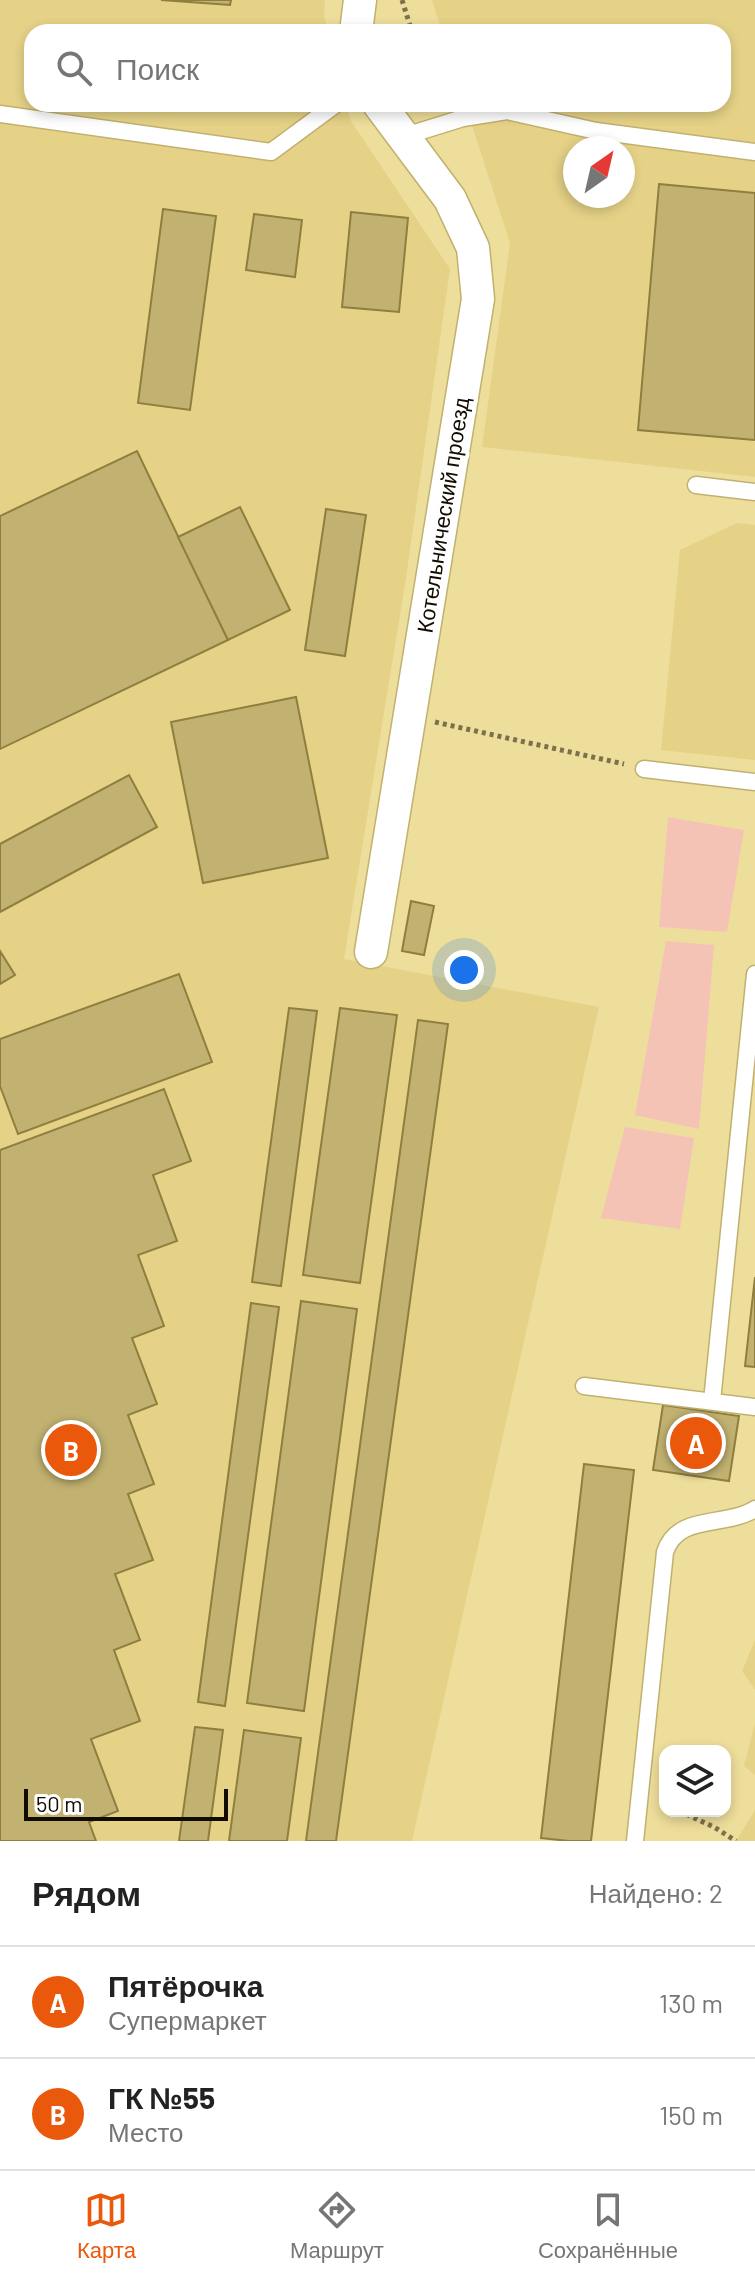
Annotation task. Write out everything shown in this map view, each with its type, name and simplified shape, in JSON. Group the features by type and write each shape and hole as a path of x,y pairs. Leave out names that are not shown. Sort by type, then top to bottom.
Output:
{"street":[{"path":"357,24 360,0"},
{"name":"Котельнический проезд","path":"371,952 478,299 473,248 450,199 386,112"}],"lane":[{"path":"0,114 271,152 325,112"},
{"path":"405,136 463,118 501,112"},
{"path":"511,112 596,131 755,152"},
{"path":"696,485 755,492"},
{"path":"644,769 755,782"},
{"path":"712,1401 755,974"},
{"path":"584,1386 755,1407"},
{"path":"642,1841 635,1840 665,1552 670,1537 682,1528 743,1516 755,1509"}],"path":[{"path":"402,0 410,24"},
{"path":"410,717 644,769"},
{"path":"692,1817 736,1841"}],"shaded area":[{"path":"0,0 325,0 326,24 24,24 24,112 348,112 351,121 450,269 406,578 344,959 599,1007 412,1841 0,1841"},
{"path":"432,0 755,0 755,477 482,447 510,243 468,112 731,112 731,24 440,24"},
{"path":"737,523 755,525 755,760 661,750 680,550"},
{"path":"668,817 744,830 727,932 659,927"},
{"path":"666,941 714,945 699,1129 635,1115"},
{"path":"625,1127 694,1138 680,1229 601,1218"},
{"path":"755,1640 755,1690 742,1671"},
{"path":"755,1723 755,1775 744,1766"},
{"path":"755,1810 755,1841 736,1841"}],"building":[{"path":"161,0 231,0 230,5"},
{"path":"659,184 755,193 755,440 638,430"},
{"path":"163,209 216,216 190,410 138,403"},
{"path":"351,212 408,218 399,312 342,307"},
{"path":"254,214 302,220 295,277 246,270"},
{"path":"137,451 228,640 0,749 0,516"},
{"path":"240,507 290,610 228,640 178,537"},
{"path":"326,509 366,515 345,656 305,650"},
{"path":"296,697 328,858 203,883 171,722"},
{"path":"129,775 157,827 0,912 0,844"},
{"path":"411,901 434,906 424,955 402,951"},
{"path":"0,951 15,975 0,984"},
{"path":"179,974 212,1062 18,1134 0,1086 0,1039"},
{"path":"289,1008 317,1011 281,1286 252,1282"},
{"path":"340,1008 397,1015 360,1283 303,1275"},
{"path":"418,1020 448,1024 336,1841 306,1841"},
{"path":"164,1089 191,1161 153,1175 177,1241 138,1255 164,1326 132,1338 157,1404 128,1415 154,1484 128,1494 153,1560 115,1574 140,1640 114,1650 140,1721 91,1739 118,1811 89,1822 96,1841 0,1841 0,1150"},
{"path":"755,1277 755,1367 745,1366"},
{"path":"301,1301 357,1309 304,1711 247,1703"},
{"path":"251,1303 279,1307 225,1706 198,1702"},
{"path":"663,1405 739,1416 729,1481 653,1470"},
{"path":"584,1464 634,1470 591,1841 569,1841 541,1838"},
{"path":"195,1727 223,1730 208,1841 179,1841"},
{"path":"244,1730 301,1738 287,1841 229,1841"}],"place":[{"name":"Пятёрочка","path":"696,1443"},
{"name":"ГК №55","path":"71,1450"}]}
